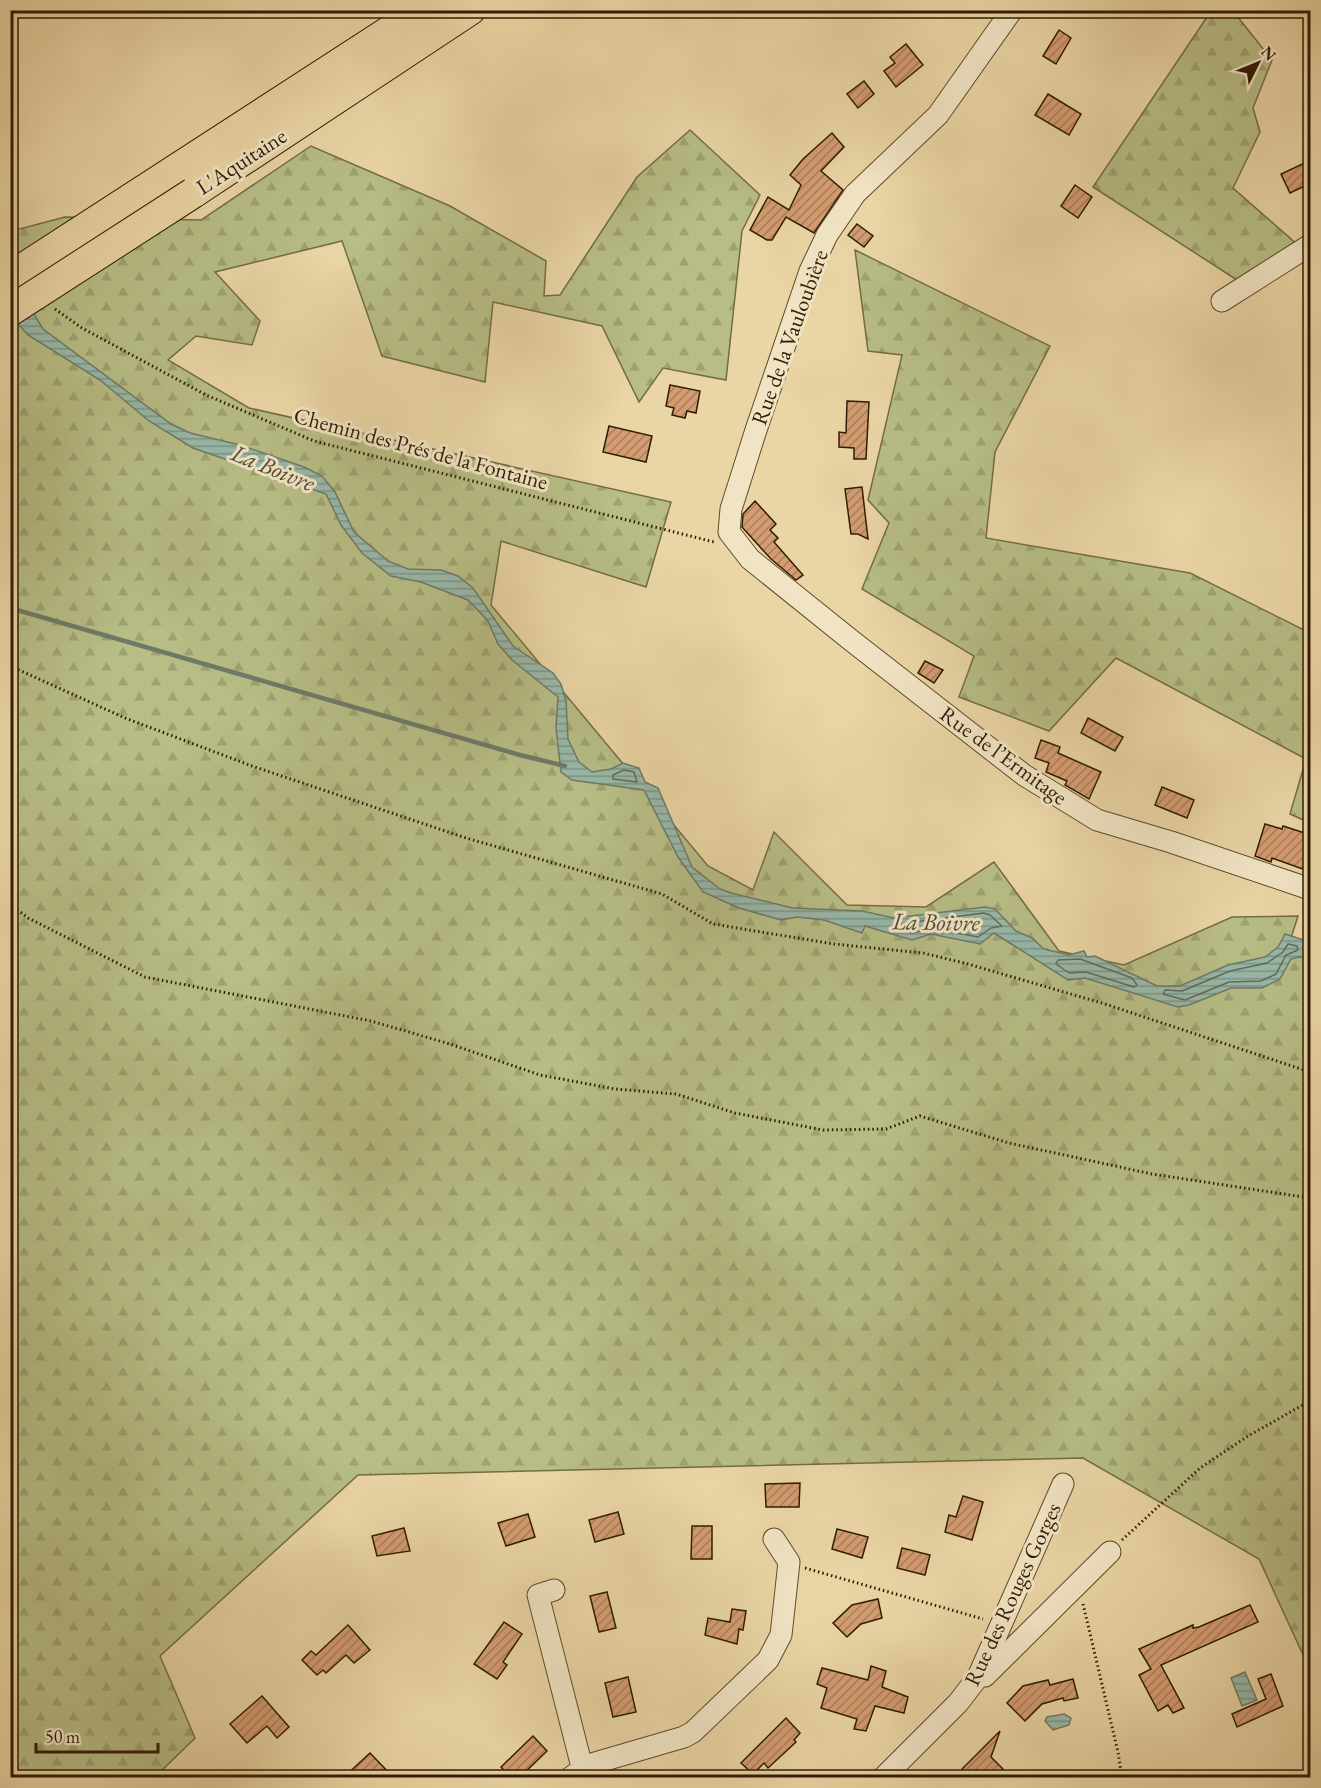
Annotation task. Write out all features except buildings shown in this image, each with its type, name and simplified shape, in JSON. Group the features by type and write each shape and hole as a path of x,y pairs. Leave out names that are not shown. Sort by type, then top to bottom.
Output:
{"highway":[{"name":"L'Aquitaine","path":"10,311 183,182 422,10"},
{"name":"L'Aquitaine","path":"10,277 183,182 470,10"}],"street":[{"name":"Rue de la Vauloubière","path":"738,547 729,532 731,509 806,282 827,235 855,194 938,116 1012,10"},
{"path":"1222,301 1311,245"},
{"name":"Rue de l’Ermitage","path":"738,547 799,599 1024,775 1096,820 1171,842 1311,889"},
{"name":"Rue des Rouges Gorges","path":"958,1703 978,1677 1063,1484"},
{"path":"554,1590 538,1595 576,1772 684,1737 705,1722 768,1660 781,1635 789,1562 774,1539"},
{"name":"Rue des Rouges Gorges","path":"884,1778 1110,1552"}],"path":[{"name":"Chemin des Prés de la Fontaine","path":"46,302 82,328 206,395 314,441 738,547"},
{"path":"10,666 125,718 263,769 466,838 662,894 713,924 834,944 923,953 968,964 1105,1004 1311,1072"},
{"path":"10,904 28,918 145,977 371,1021 450,1044 540,1075 615,1089 676,1094 735,1113 823,1130 886,1129 920,1116 1009,1143 1152,1174 1311,1198"},
{"path":"1110,1552 1200,1468 1248,1436 1311,1401"},
{"path":"789,1562 1003,1624"},
{"path":"1075,1588 1084,1606 1103,1683 1118,1752 1121,1772 1118,1778"}],"green space":[{"path":"1211,11 1233,11 1272,60 1253,108 1260,132 1233,188 1308,254 1251,289 1093,187"},
{"path":"690,130 760,195 742,231 726,380 663,368 639,402 602,326 493,302 485,382 382,356 342,241 215,272 260,321 252,345 196,336 168,360 249,408 671,502 646,587 501,541 491,605 708,866 753,890 774,832 847,905 926,907 994,862 1059,951 1124,965 1232,917 1298,916 1291,938 1310,942 1310,1670 1259,1559 1083,1458 358,1475 160,1656 195,1738 155,1777 11,1777 10,223 16,230 65,217 201,220 311,146 450,206 546,261 544,296 560,295 637,177"},
{"path":"855,250 1050,346 995,452 986,538 1190,573 1310,633 1310,823 1290,814 1306,759 1116,658 1049,731 959,697 974,656 862,589 889,523 868,500 902,355 868,351"}],"water":[{"path":"10,288 27,303 43,329 171,424 190,433 240,445 304,467 322,476 335,492 354,532 388,561 408,569 441,570 458,576 473,588 513,646 553,673 561,684 566,701 568,739 579,762 592,772 611,769 623,763 639,768 645,782 658,788 692,867 720,889 793,908 862,911 894,918 985,907 995,909 1016,931 1032,938 1044,949 1069,955 1084,951 1087,957 1095,956 1157,986 1180,986 1228,965 1265,957 1278,947 1285,934 1310,942 1310,959 1299,957 1291,959 1280,979 1262,988 1231,988 1189,1005 1178,1007 1085,978 1068,980 994,933 980,944 931,934 912,940 865,926 862,933 824,920 797,917 781,920 739,908 703,892 678,857 644,790 572,780 561,772 556,728 558,697 512,660 498,644 488,621 468,600 421,582 391,576 362,553 341,525 326,494 193,448 149,421 100,380 28,335 11,316"},
{"path":"1245,1672 1257,1700 1242,1706 1231,1678"},
{"path":"1064,1714 1071,1718 1069,1725 1053,1730 1045,1721 1047,1717"}],"waterway":[{"name":"La Boivre","path":"10,608 565,766"}]}
